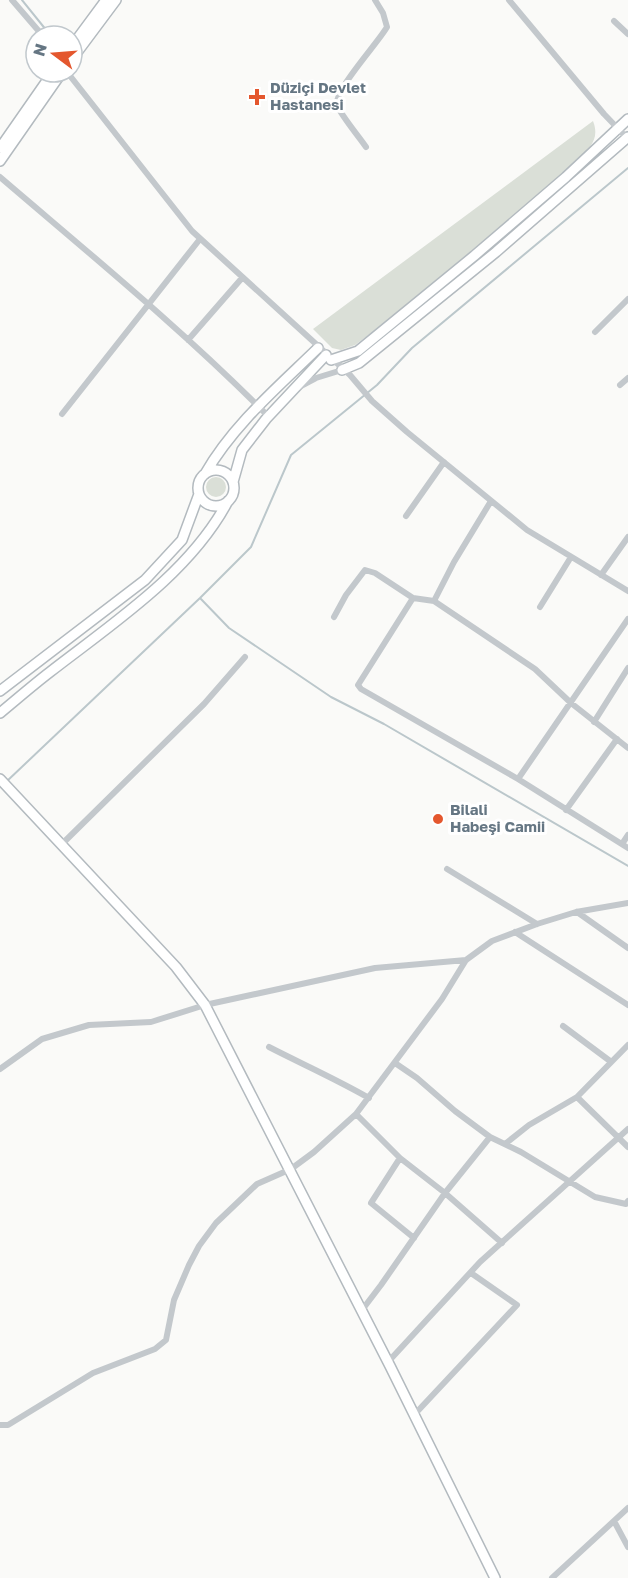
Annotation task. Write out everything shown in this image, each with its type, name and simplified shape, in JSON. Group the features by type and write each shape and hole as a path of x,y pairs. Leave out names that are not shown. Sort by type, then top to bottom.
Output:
{"street":[{"path":"12,0 33,24"},
{"path":"84,30 106,0"},
{"path":"84,42 116,0"},
{"path":"366,147 337,106 337,97 387,27 383,13 375,0"},
{"path":"291,392 316,378 359,363 496,252 628,138 509,0"},
{"path":"614,21 628,34"},
{"path":"0,148 45,84"},
{"path":"0,161 54,84"},
{"path":"76,84 192,231 359,384 372,401 527,530 628,591"},
{"path":"0,713 142,600 193,552 216,524 233,492 233,482 242,450 268,416 291,392 328,358 358,351 566,177 628,119"},
{"path":"0,177 188,340 268,416"},
{"path":"62,414 200,239"},
{"path":"188,340 242,278"},
{"path":"595,332 628,299"},
{"path":"0,691 145,580 182,540 199,494 199,481 218,451 259,406 318,348"},
{"path":"620,385 628,378"},
{"path":"406,516 444,462"},
{"path":"205,474 219,470 228,474 233,482"},
{"path":"199,494 204,502 213,506 219,506 228,501"},
{"path":"434,601 454,562 491,501"},
{"path":"601,575 628,537"},
{"path":"540,607 571,557"},
{"path":"334,617 346,595 365,570 375,573 413,598 434,601 535,669 571,703 628,748"},
{"path":"413,598 358,685 361,689 518,779 625,846 628,835"},
{"path":"518,779 628,619"},
{"path":"62,844 204,704 245,657"},
{"path":"594,722 628,668"},
{"path":"566,810 617,739"},
{"path":"0,779 176,968 205,1005 291,1169 495,1578"},
{"path":"447,869 537,924"},
{"path":"0,1425 8,1425 93,1373 155,1349 163,1343 169,1332 174,1300 199,1246 216,1223 257,1184 291,1169 314,1152 356,1114 442,999 466,960 492,941 537,924 576,912 628,903"},
{"path":"576,912 628,948"},
{"path":"515,932 628,1005"},
{"path":"0,1069 42,1039 89,1025 151,1022 205,1005 375,968 466,960"},
{"path":"563,1026 610,1061"},
{"path":"505,1144 529,1125 578,1097 610,1061 628,1045"},
{"path":"269,1047 369,1098"},
{"path":"395,1063 490,1137 595,1197 626,1204 628,1202"},
{"path":"578,1097 628,1147"},
{"path":"356,1114 400,1158 445,1193 502,1243"},
{"path":"388,1362 502,1243 628,1130"},
{"path":"362,1310 445,1193 490,1137"},
{"path":"400,1158 371,1203 414,1238"},
{"path":"414,1415 517,1305 471,1273"},
{"path":"552,1578 628,1508"},
{"path":"614,1521 628,1547"}],"shaded area":[{"path":"593,121 595,138 579,160 425,293 355,345 341,350 332,348 313,329"},
{"path":"212,477 220,477 226,483 226,491 220,497 212,497 206,491 206,483"}],"waterway":[{"path":"22,0 41,24"},
{"path":"6,782 251,547 291,455 377,385 412,348 628,168"},
{"path":"200,598 229,628 331,697 384,724 628,866"}],"place":[{"name":"Düziçi Devlet Hastanesi","path":"257,97"},
{"name":"Bilali Habeşi Camii","path":"438,819"}]}
